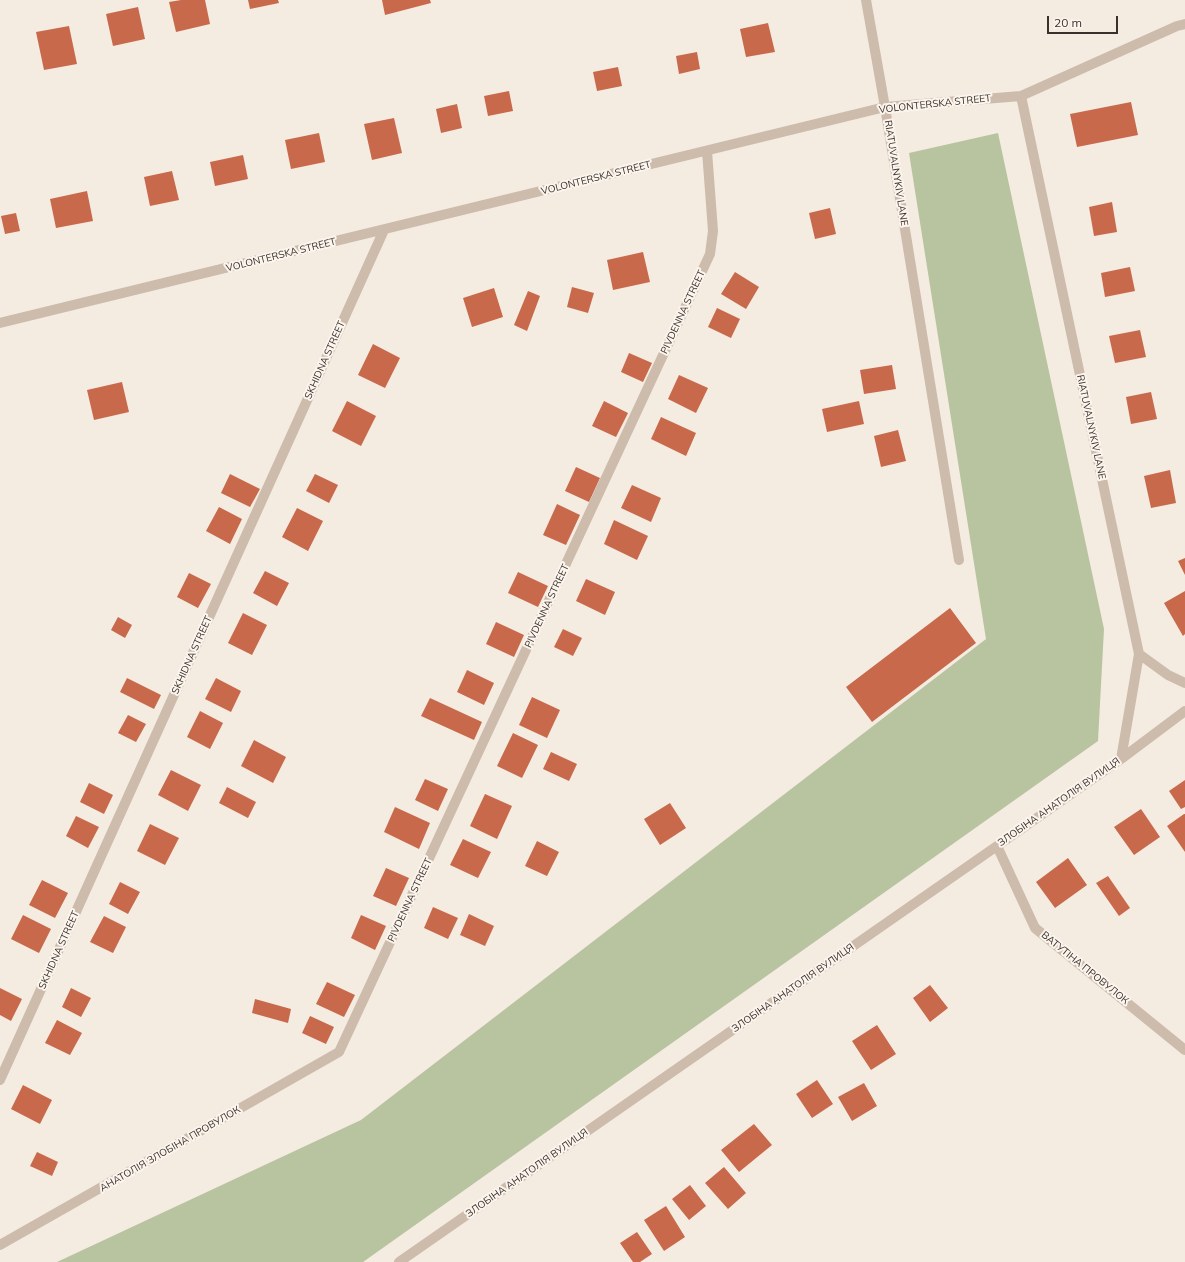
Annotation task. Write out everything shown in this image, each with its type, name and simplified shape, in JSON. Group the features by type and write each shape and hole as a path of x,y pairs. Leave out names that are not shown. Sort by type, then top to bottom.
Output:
{"street":[{"name":"RIATUVALNYKIV LANE","path":"866,0 885,107 959,560"},
{"name":"VOLONTERSKA STREET","path":"0,323 885,107 1021,96 1177,26 1185,24"},
{"name":"RIATUVALNYKIV LANE","path":"1021,96 1139,654 1121,758"},
{"name":"PIVDENNA STREET","path":"339,1052 710,254 713,231 708,151"},
{"name":"SKHIDNA STREET","path":"0,1080 384,230"},
{"path":"1139,654 1168,675 1185,683"},
{"name":"ЗЛОБІНА АНАТОЛІЯ ВУЛИЦЯ","path":"399,1262 997,846 1185,711"},
{"name":"ВАТУТІНА ПРОВУЛОК","path":"997,846 1035,928 1185,1050"},
{"name":"АНАТОЛІЯ ЗЛОБІНА ПРОВУЛОК","path":"0,1245 339,1052"}],"green space":[{"path":"998,133 1104,629 1098,741 363,1262 57,1262 361,1120 986,639 909,153"}],"building":[{"path":"181,0 205,0 210,24 176,32 169,2"},
{"path":"248,0 278,0 279,3 250,9"},
{"path":"382,0 430,0 431,3 385,15"},
{"path":"138,7 145,39 113,46 106,14"},
{"path":"768,23 775,52 746,57 740,29"},
{"path":"69,26 77,64 44,70 36,32"},
{"path":"697,52 700,69 679,74 676,56"},
{"path":"618,67 622,86 597,91 593,72"},
{"path":"509,91 513,111 488,116 484,96"},
{"path":"1131,102 1138,135 1077,147 1070,114"},
{"path":"457,104 462,128 441,133 436,109"},
{"path":"394,118 402,153 372,160 364,124"},
{"path":"319,133 325,162 291,169 285,140"},
{"path":"243,155 248,179 215,186 210,162"},
{"path":"172,171 179,200 150,206 144,177"},
{"path":"87,191 93,221 56,228 50,199"},
{"path":"1112,202 1117,232 1094,236 1089,207"},
{"path":"830,208 836,234 815,239 809,213"},
{"path":"16,213 20,231 5,234 1,216"},
{"path":"643,252 650,282 613,290 607,260"},
{"path":"1130,267 1135,291 1105,297 1101,273"},
{"path":"735,272 759,287 746,309 721,294"},
{"path":"572,287 594,293 588,313 567,307"},
{"path":"494,288 503,317 472,327 463,298"},
{"path":"528,291 540,296 527,331 514,325"},
{"path":"717,308 740,319 731,338 708,327"},
{"path":"1140,330 1146,357 1115,363 1109,336"},
{"path":"373,344 400,358 385,388 358,375"},
{"path":"629,353 652,363 643,382 621,372"},
{"path":"892,365 896,389 864,394 860,370"},
{"path":"679,375 708,388 696,413 668,399"},
{"path":"122,382 129,412 94,420 87,390"},
{"path":"1151,392 1157,419 1131,424 1126,397"},
{"path":"347,401 376,416 361,446 332,431"},
{"path":"604,401 628,413 616,437 592,426"},
{"path":"859,401 864,424 827,432 822,409"},
{"path":"661,417 696,433 686,456 651,439"},
{"path":"898,430 906,461 881,467 874,436"},
{"path":"576,467 600,478 589,502 565,491"},
{"path":"1170,470 1176,503 1151,508 1144,476"},
{"path":"230,474 260,489 250,507 221,493"},
{"path":"315,474 338,485 329,503 306,491"},
{"path":"632,485 661,498 651,522 621,508"},
{"path":"557,504 580,515 566,545 543,535"},
{"path":"219,507 242,519 230,544 206,531"},
{"path":"297,508 323,521 308,551 282,537"},
{"path":"614,520 648,536 637,560 604,544"},
{"path":"1185,558 1185,575 1178,561"},
{"path":"265,571 289,583 277,606 253,593"},
{"path":"518,572 548,586 538,607 508,593"},
{"path":"189,573 211,584 198,608 177,597"},
{"path":"586,579 615,592 605,615 576,601"},
{"path":"1185,591 1185,634 1183,636 1164,603"},
{"path":"950,608 976,643 872,722 846,687"},
{"path":"243,613 267,625 252,655 228,643"},
{"path":"118,617 132,625 125,638 111,630"},
{"path":"496,622 524,635 514,657 486,644"},
{"path":"563,629 582,638 573,656 554,647"},
{"path":"467,670 494,683 484,705 457,692"},
{"path":"127,678 161,695 154,709 120,692"},
{"path":"216,678 241,691 231,712 205,699"},
{"path":"532,697 560,710 547,738 519,725"},
{"path":"430,698 482,722 474,740 421,716"},
{"path":"200,711 223,723 210,749 187,737"},
{"path":"128,715 146,724 136,742 118,733"},
{"path":"513,733 538,745 522,778 497,766"},
{"path":"254,740 286,757 273,783 241,766"},
{"path":"551,752 577,764 569,781 543,769"},
{"path":"171,770 201,785 188,811 158,795"},
{"path":"425,779 448,789 438,811 415,800"},
{"path":"1185,780 1185,807 1181,809 1169,791"},
{"path":"89,783 113,795 104,814 80,802"},
{"path":"227,787 256,802 248,818 219,803"},
{"path":"485,794 512,806 497,839 470,826"},
{"path":"670,803 686,828 660,845 644,819"},
{"path":"395,807 430,823 419,849 384,832"},
{"path":"1141,809 1160,837 1134,855 1114,827"},
{"path":"1185,814 1185,852 1167,826"},
{"path":"76,816 99,827 88,848 66,836"},
{"path":"150,824 179,838 165,865 137,851"},
{"path":"463,839 491,852 478,878 450,865"},
{"path":"537,841 559,852 547,876 525,866"},
{"path":"1068,858 1087,885 1055,908 1036,882"},
{"path":"386,868 409,878 396,906 373,896"},
{"path":"1108,876 1130,908 1119,916 1096,883"},
{"path":"42,880 68,893 55,918 29,905"},
{"path":"120,882 140,892 128,914 109,904"},
{"path":"433,907 458,918 448,939 424,928"},
{"path":"469,914 494,926 485,946 460,935"},
{"path":"23,915 51,929 39,953 11,939"},
{"path":"361,915 386,926 375,950 351,938"},
{"path":"104,916 126,927 113,953 90,942"},
{"path":"327,982 355,995 344,1017 316,1004"},
{"path":"930,985 948,1008 930,1022 913,998"},
{"path":"0,988 22,999 11,1021 0,1015"},
{"path":"71,988 91,998 81,1017 62,1007"},
{"path":"255,999 291,1009 288,1023 252,1013"},
{"path":"310,1016 334,1027 326,1044 302,1033"},
{"path":"57,1020 82,1033 70,1055 45,1043"},
{"path":"877,1025 896,1054 871,1070 852,1041"},
{"path":"817,1080 833,1104 812,1118 796,1094"},
{"path":"864,1083 877,1106 852,1121 838,1097"},
{"path":"23,1085 52,1100 40,1124 11,1109"},
{"path":"754,1124 772,1145 739,1172 721,1150"},
{"path":"37,1152 58,1162 52,1176 30,1166"},
{"path":"724,1167 746,1193 728,1209 705,1183"},
{"path":"690,1185 706,1206 689,1220 672,1199"},
{"path":"666,1206 685,1237 664,1251 644,1220"},
{"path":"637,1232 652,1254 640,1262 633,1262 620,1243"}]}
